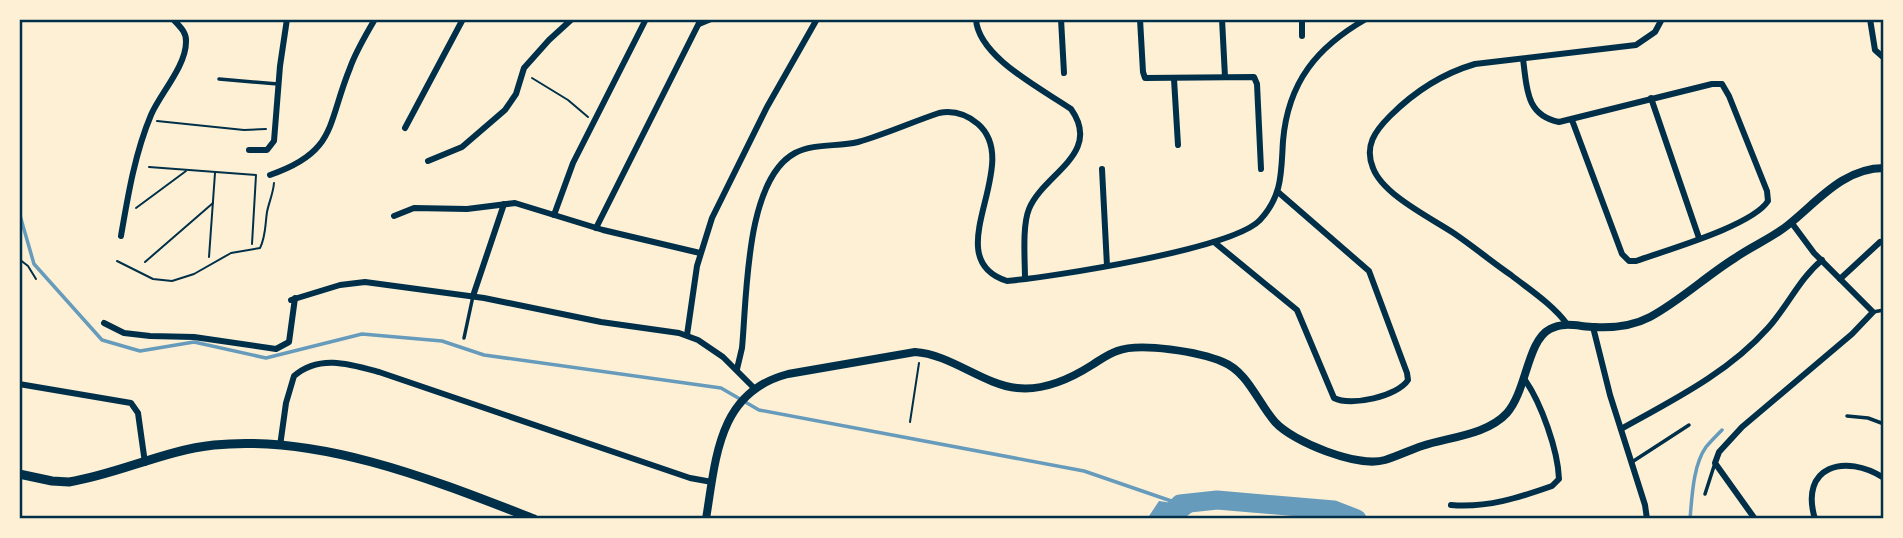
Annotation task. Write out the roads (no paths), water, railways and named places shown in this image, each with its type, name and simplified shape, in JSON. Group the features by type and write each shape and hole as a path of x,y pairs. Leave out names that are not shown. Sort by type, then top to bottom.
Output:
{"main road":[{"path":"19,474 69,482 213,445 279,446 334,454 386,466 534,519"}],"street":[{"path":"121,236 129,184 151,114 175,75 186,42 183,31 173,19"},
{"path":"249,150 262,151 272,146 287,19"},
{"path":"273,174 291,167 309,155 326,138 350,67 375,19"},
{"path":"405,128 463,19"},
{"path":"428,162 462,147 505,110 516,94 522,73 549,40 572,19"},
{"path":"554,215 573,163 646,19"},
{"path":"596,228 700,22 711,19"},
{"path":"687,335 700,253 712,218 754,130 817,19"},
{"path":"976,19 981,39 992,53 1071,109 1078,118 1081,130 1081,140 1076,150 1030,205 1027,213 1025,279"},
{"path":"1061,19 1064,73"},
{"path":"1140,19 1143,76 1149,80 1225,76 1255,78 1261,169"},
{"path":"1222,19 1225,76"},
{"path":"1301,19 1303,36"},
{"path":"737,369 742,348 755,218 766,187 794,153 808,148 855,143 949,111 971,118 985,130 993,144 994,154 980,220 979,250 983,264 998,278 1007,281 1107,265 1214,242 1246,231 1258,222 1278,192 1282,176 1285,123 1299,81 1326,47 1366,19"},
{"path":"1567,324 1550,305 1457,235 1392,191 1373,169 1370,144 1374,134 1400,106 1434,80 1454,71 1475,64 1636,45 1656,32 1662,19"},
{"path":"1870,19 1875,50 1884,58"},
{"path":"1523,59 1532,105 1538,114 1547,120 1559,122 1712,84 1722,84 1769,197 1766,205 1737,224 1636,261 1626,258 1572,120"},
{"path":"1174,79 1178,145"},
{"path":"1651,99 1699,238"},
{"path":"706,519 723,433 734,410 752,390 772,378 897,354 922,352 1016,388 1057,384 1116,351 1135,347 1203,356 1225,362 1238,371 1274,421 1295,438 1346,457 1382,461 1493,424 1505,415 1514,404 1525,380 1537,342 1550,329 1567,324 1618,328 1651,317 1737,256 1791,222 1824,192 1861,171 1884,168"},
{"path":"1102,169 1107,265"},
{"path":"1214,242 1297,310 1334,398 1346,402 1364,400 1402,388 1408,380 1407,373 1369,271 1278,192"},
{"path":"394,216 414,208 467,209 514,203 596,228 700,253"},
{"path":"473,296 504,204"},
{"path":"1755,519 1715,463 1719,452 1742,427 1852,334 1873,312 1822,260 1791,222"},
{"path":"1840,279 1882,244"},
{"path":"1622,429 1726,367 1769,327 1805,275 1822,260"},
{"path":"104,323 124,333 194,337 276,349 289,342 293,299 340,285 365,282 473,296 601,322 687,335 737,369 752,390"},
{"path":"1593,327 1647,519"},
{"path":"279,446 286,403 294,376 316,363 337,362 379,372 690,478 712,482"},
{"path":"1451,505 1473,507 1493,504 1552,485 1559,479 1557,461 1544,417 1525,380"},
{"path":"19,384 131,403 138,413 145,463"},
{"path":"1815,519 1810,505 1810,494 1825,470 1841,465 1853,465 1884,478"}],"lane":[{"path":"219,79 278,84"},
{"path":"464,338 473,296"},
{"path":"1873,312 1884,310"},
{"path":"1847,416 1867,418 1884,424"},
{"path":"1632,462 1689,425"},
{"path":"1705,494 1715,463"}],"water":[{"path":"1159,501 1199,507 1183,519 1147,519"}],"waterway":[{"path":"19,212 34,264 102,340 140,351 194,342 266,358 362,334 442,341 484,355 721,388 759,410 1084,471 1180,504"},
{"path":"1690,519 1698,463 1706,447 1722,430"},
{"path":"1165,519 1180,504 1217,500 1334,510 1357,519"}]}
